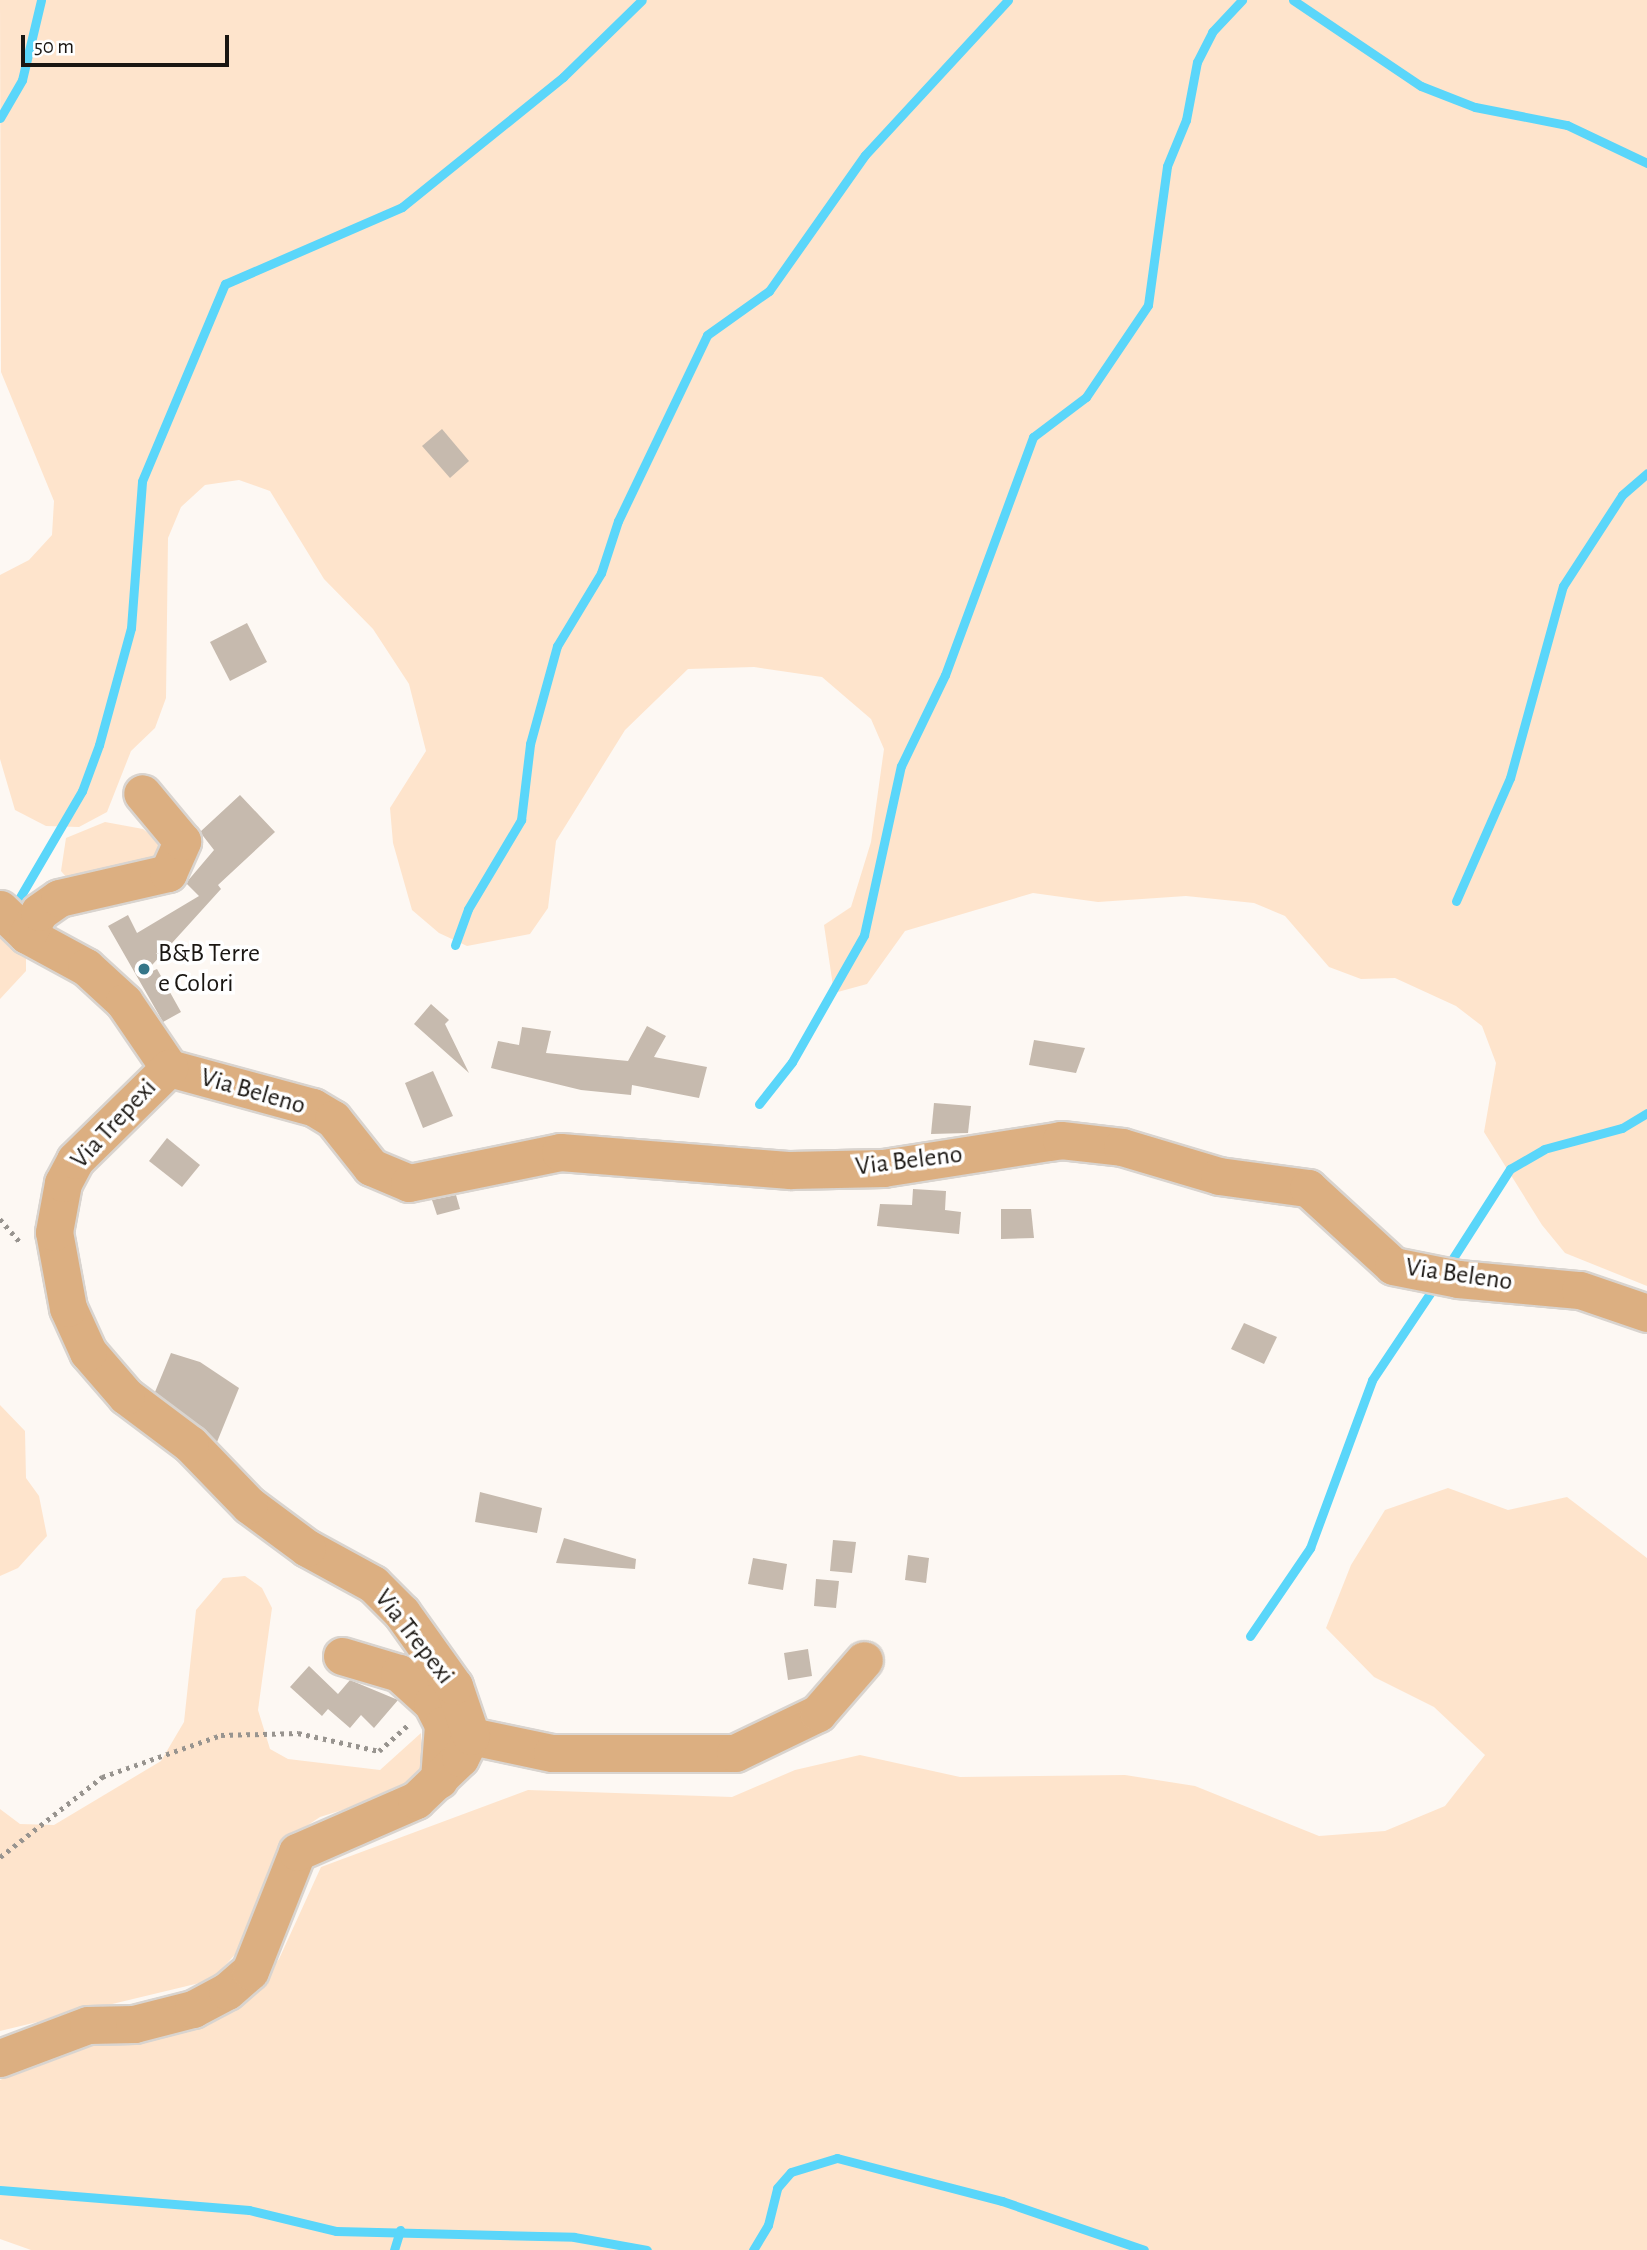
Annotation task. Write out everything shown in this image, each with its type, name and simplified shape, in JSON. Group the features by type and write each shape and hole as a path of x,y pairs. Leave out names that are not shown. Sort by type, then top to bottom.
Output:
{"street":[{"path":"27,935 39,912 59,898 168,873 182,841 142,793"},
{"path":"0,909 27,935 86,967 124,1002 169,1068"},
{"name":"Via Beleno","path":"169,1068 313,1107 332,1119 371,1167 409,1183 560,1152 790,1170 883,1168 1061,1140 1122,1147 1219,1176 1308,1188 1393,1266 1458,1279 1580,1290 1647,1313"},
{"name":"Via Trepexi","path":"169,1068 75,1160 63,1183 54,1233 68,1308 88,1352 126,1396 190,1444 249,1505 307,1548 373,1584 402,1613 454,1686 471,1736"},
{"path":"342,1656 399,1673 432,1703 443,1725 439,1780"},
{"path":"0,2058 88,2025 134,2024 193,2009 226,1991 250,1971 297,1852 389,1816 439,1780 471,1736 552,1753 735,1753 818,1713 864,1660"}],"path":[{"path":"0,1857 103,1777 221,1735 298,1733 379,1751 432,1703"}],"shaded area":[{"path":"0,0 1647,0 1647,1286 1565,1253 1542,1225 1484,1132 1496,1063 1482,1026 1456,1006 1395,978 1361,979 1329,967 1285,916 1254,903 1186,896 1098,902 1033,893 905,931 867,984 834,993 824,925 851,907 871,842 884,749 871,719 822,677 754,667 688,669 625,730 556,841 548,908 530,934 467,946 439,933 412,910 393,843 390,808 426,751 409,684 373,629 324,579 270,491 239,480 205,485 181,507 168,538 166,698 155,728 131,751 107,812 79,827 46,826 15,810 0,759 0,575 29,560 52,535 54,501 1,372"},
{"path":"105,822 143,829 172,852 166,864 67,878 61,871 66,838"},
{"path":"0,932 26,951 26,971 0,999"},
{"path":"0,1405 25,1431 26,1478 39,1496 47,1536 18,1568 0,1576"},
{"path":"1448,1488 1508,1510 1567,1497 1647,1558 1647,2250 31,2250 0,2239 0,2080 77,2046 162,2039 257,1985 279,1959 321,1867 528,1790 732,1797 795,1770 860,1755 960,1777 1125,1775 1195,1786 1319,1836 1385,1831 1445,1806 1485,1755 1434,1707 1374,1677 1326,1628 1351,1565 1385,1510"},
{"path":"245,1576 262,1588 272,1608 258,1710 270,1749 288,1759 380,1770 421,1733 423,1770 390,1795 320,1817 281,1843 240,1949 212,1980 0,2031 0,1809 20,1824 54,1825 161,1761 184,1722 196,1610 223,1578"}],"building":[{"path":"442,429 469,461 450,478 422,446"},
{"path":"247,623 267,662 230,681 210,642"},
{"path":"240,795 275,832 218,885 221,889 143,975 157,969 181,1012 163,1022 108,926 128,915 137,933 199,896 186,883 214,850 200,832"},
{"path":"431,1004 449,1020 445,1024 469,1073 414,1024"},
{"path":"647,1026 666,1036 654,1057 707,1067 699,1098 632,1085 631,1095 581,1090 491,1068 498,1041 519,1045 522,1027 551,1031 546,1053 628,1061"},
{"path":"1034,1040 1085,1048 1076,1073 1029,1065"},
{"path":"433,1071 453,1116 423,1128 405,1083"},
{"path":"934,1103 971,1106 968,1133 931,1134"},
{"path":"167,1138 200,1165 182,1187 149,1161"},
{"path":"913,1189 946,1191 945,1210 961,1212 959,1234 877,1226 880,1204 912,1205"},
{"path":"456,1195 460,1209 437,1215 432,1200"},
{"path":"1001,1209 1031,1209 1034,1238 1001,1239"},
{"path":"1244,1323 1277,1337 1264,1364 1231,1349"},
{"path":"171,1353 200,1362 239,1388 217,1442 155,1392"},
{"path":"480,1492 542,1508 537,1533 475,1522"},
{"path":"564,1538 636,1559 635,1569 556,1563"},
{"path":"833,1540 856,1542 852,1573 830,1571"},
{"path":"908,1555 929,1558 926,1583 905,1580"},
{"path":"753,1558 787,1564 783,1590 748,1584"},
{"path":"816,1579 839,1581 836,1608 814,1606"},
{"path":"808,1649 812,1676 788,1680 784,1653"},
{"path":"309,1666 338,1694 350,1680 398,1700 374,1728 361,1715 350,1728 328,1709 322,1716 290,1687"}],"waterway":[{"path":"0,118 22,80 41,0"},
{"path":"13,909 82,791 99,745 131,628 142,481 225,284 402,207 563,77 642,0"},
{"path":"455,945 468,909 521,820 530,744 557,646 601,573 618,521 707,335 769,291 865,155 1008,0"},
{"path":"759,1104 792,1062 864,935 901,766 945,675 1033,437 1086,397 1148,305 1167,166 1186,120 1197,62 1212,32 1242,0"},
{"path":"1293,0 1421,86 1475,107 1567,125 1647,163"},
{"path":"1456,901 1510,778 1563,586 1622,495 1647,473"},
{"path":"1446,1269 1510,1169 1544,1149 1622,1128 1647,1113"},
{"path":"1250,1636 1310,1548 1372,1380 1437,1283"},
{"path":"753,2250 768,2225 777,2188 791,2172 837,2158 1002,2201 1144,2250"},
{"path":"0,2190 249,2210 336,2231 574,2237 647,2250"},
{"path":"394,2250 400,2230"}],"place":[{"name":"B&B Terre e Colori","path":"144,969"}]}
